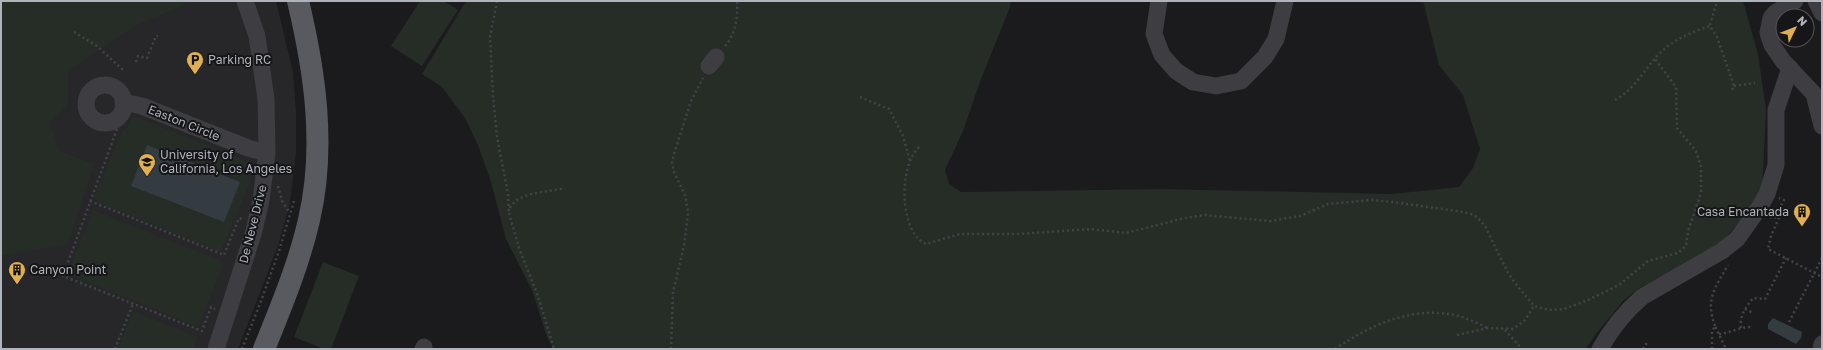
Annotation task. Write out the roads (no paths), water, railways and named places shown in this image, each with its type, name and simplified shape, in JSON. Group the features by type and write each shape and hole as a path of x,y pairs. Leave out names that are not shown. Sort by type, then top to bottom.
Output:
{"main road":[{"path":"264,349 298,258 309,220 316,177 317,116 315,84 298,1"}],"street":[{"name":"De Neve Drive","path":"216,349 254,231 261,200 267,153 266,98 257,36 245,1"},
{"path":"1159,1 1154,34 1162,55 1176,71 1192,82 1216,86 1241,80 1265,57 1276,39 1285,1"},
{"path":"1795,1 1775,13 1771,18 1768,32 1772,46 1814,94 1822,126"},
{"path":"1816,1 1822,13"},
{"path":"1600,349 1621,318 1642,297 1724,248 1736,239 1767,194 1776,166 1776,110 1790,68"},
{"name":"Easton Circle","path":"123,102 142,106 248,148 267,153"},
{"path":"1821,349 1822,344"}],"place":[{"name":"Parking RC","path":"195,75"},
{"name":"University of California, Los Angeles","path":"147,177"},
{"name":"Casa Encantada","path":"1802,227"},
{"name":"Canyon Point","path":"17,285"}]}
